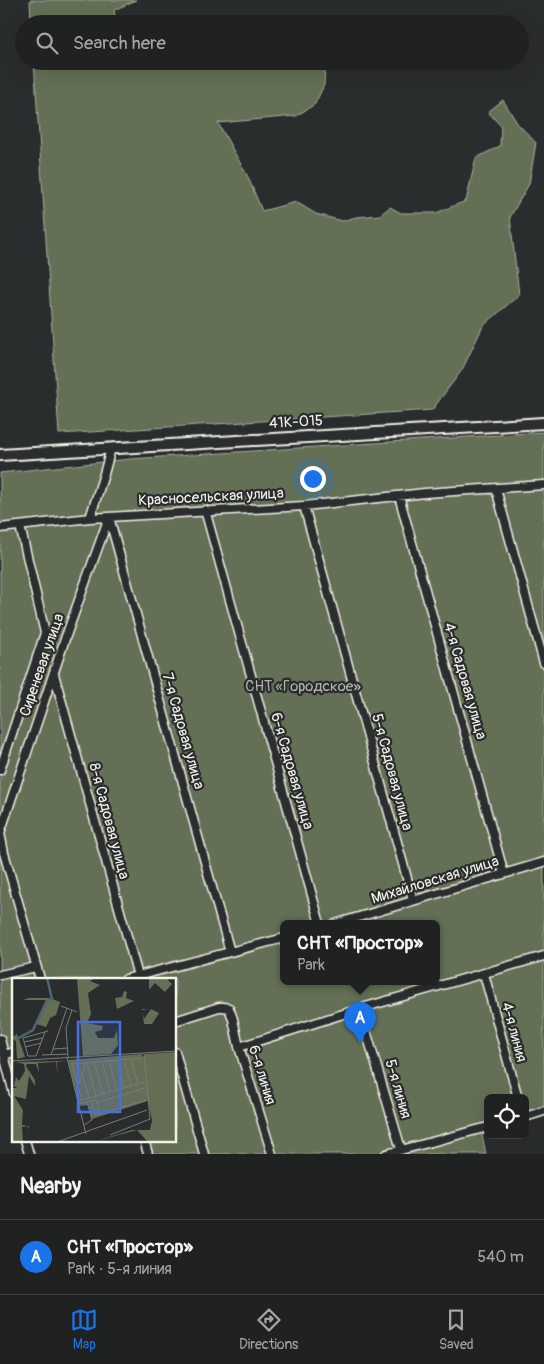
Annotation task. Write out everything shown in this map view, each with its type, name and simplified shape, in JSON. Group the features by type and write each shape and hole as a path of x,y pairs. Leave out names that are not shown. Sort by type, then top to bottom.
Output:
{"main road":[{"name":"41К-015","path":"0,455 544,422"}],"street":[{"path":"90,518 110,448"},
{"name":"Красносельская улица","path":"0,528 90,518 205,510 304,506 399,496 544,485"},
{"path":"496,489 544,663"},
{"name":"4-я Садовая улица","path":"399,496 504,874"},
{"name":"5-я Садовая улица","path":"304,506 413,900"},
{"name":"6-я Садовая улица","path":"205,510 319,920"},
{"name":"Сиреневая улица","path":"36,967 0,833 66,636 109,517"},
{"name":"7-я Садовая улица","path":"109,517 230,952"},
{"path":"0,770 46,633 20,526"},
{"name":"8-я Садовая улица","path":"54,673 138,976"},
{"name":"Михайловская улица","path":"348,920 544,862"},
{"path":"130,978 280,939"},
{"path":"239,1047 362,1008 544,956"},
{"path":"0,975 36,967 40,978"},
{"name":"4-я линия","path":"484,974 517,1094"},
{"name":"6-я линия","path":"176,1021 223,1006 229,1008 272,1154"},
{"name":"5-я линия","path":"362,1008 362,1017 401,1150"},
{"path":"0,1039 12,1087"},
{"path":"4,1055 12,1053"},
{"path":"176,1056 204,1154"},
{"path":"529,1116 544,1111"},
{"path":"386,1154 484,1128"}],"green space":[{"path":"30,0 136,0 114,10 115,15 31,15"},
{"path":"35,70 325,70 324,85 315,104 296,116 218,123 248,177 262,211 296,202 316,214 342,221 356,217 380,215 390,207 401,213 436,213 466,201 476,158 500,146 501,126 488,112 503,100 517,123 536,143 529,184 510,217 519,295 483,326 462,370 432,410 59,434"},
{"name":"СНТ «Городское»","path":"544,432 544,1116 529,1121 529,1094 484,1094 484,1134 482,1135 486,1154 153,1154 150,1142 176,1142 176,978 12,978 12,1077 0,1038 0,473 130,459"}],"place":[{"name":"СНТ «Простор»","path":"360,1043"}]}
